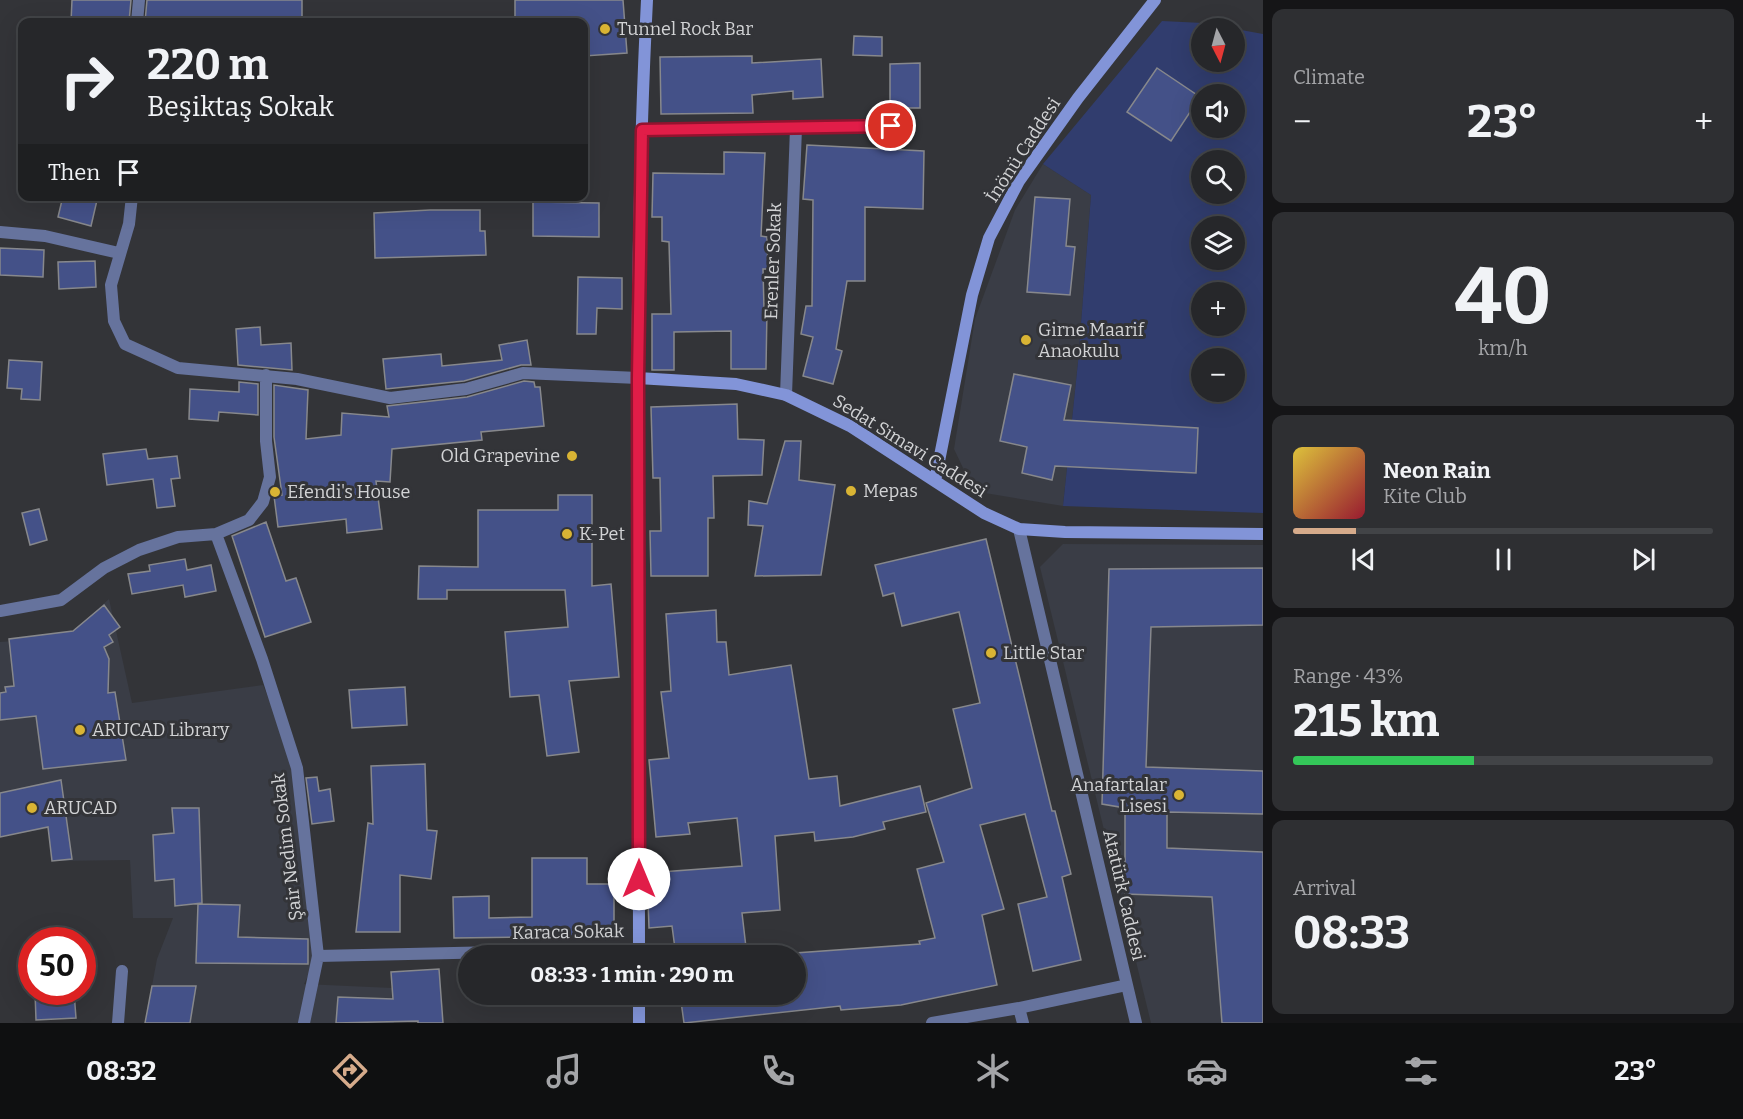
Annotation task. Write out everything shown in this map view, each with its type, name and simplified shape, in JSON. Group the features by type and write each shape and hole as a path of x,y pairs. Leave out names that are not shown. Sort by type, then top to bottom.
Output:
{"street":[{"path":"137,18 139,0"},
{"path":"639,945 638,378 642,130 647,0"},
{"name":"İnönü Caddesi","path":"934,481 972,296 989,238 1019,182 1078,98 1155,0"},
{"path":"642,130 891,126"},
{"name":"Erenler Sokak","path":"786,395 796,128"},
{"path":"131,201 129,224 111,285 114,321 125,344 178,368 266,375 390,398 466,389 523,374 638,378"},
{"path":"0,232 45,236 119,253"},
{"path":"0,611 60,600 104,568 139,550 178,537 216,534 249,520 262,502 270,477 266,441 266,375"},
{"name":"Sedat Simavi Caddesi","path":"638,378 736,384 786,395 850,426 984,513 1019,529"},
{"path":"1019,529 1065,532 1263,534"},
{"name":"Atatürk Caddesi","path":"1019,529 1136,1023"},
{"name":"Şair Nedim Sokak","path":"216,534 297,768 318,956 304,1023"},
{"name":"Karaca Sokak","path":"318,956 458,954"},
{"path":"118,1023 122,971"},
{"path":"932,1023 1019,1008 1127,985"},
{"path":"639,1005 639,1023"},
{"path":"1019,1008 1023,1023"}],"shaded area":[{"path":"1162,21 1191,22 1191,72 1245,72 1245,31 1263,34 1263,513 1063,506 1078,362 1091,195 1043,164"},
{"name":"Girne Maarif Anaokulu","path":"1043,164 1091,195 1078,362 1063,506 985,493 965,472 954,449 975,319 1015,210"},
{"name":"Anafartalar Lisesi","path":"1063,544 1263,545 1263,1023 1151,1023 1040,567"},
{"path":"109,599 132,703 263,685 297,768 318,956 304,984 392,988 394,1023 145,1023 157,959 173,918 133,918 130,860 52,861 48,829 0,835 0,642 66,637"}],"building":[{"path":"72,0 131,0 129,18 71,18"},
{"path":"147,0 302,0 302,18 145,18"},
{"path":"515,0 623,0 627,53 588,56 588,18 515,18"},
{"path":"854,36 882,37 882,56 853,55"},
{"path":"752,56 752,63 821,59 823,97 793,99 793,91 752,95 753,113 661,114 660,57"},
{"path":"920,63 920,108 890,108 890,64"},
{"path":"1157,68 1191,91 1191,111 1171,141 1127,112"},
{"path":"807,145 924,151 923,209 865,207 865,281 847,281 836,349 842,351 833,384 803,376 813,337 801,334 806,306 812,306 813,200 803,199"},
{"path":"724,152 765,153 761,236 767,237 768,269 763,269 764,309 767,309 766,369 731,369 731,331 674,332 674,370 652,370 652,314 671,314 669,242 662,241 662,217 652,217 653,173 724,174"},
{"path":"1035,197 1070,199 1066,246 1075,247 1070,295 1027,292"},
{"path":"62,201 97,201 91,226 58,217"},
{"path":"533,202 599,203 599,237 533,236"},
{"path":"480,210 480,231 485,231 486,255 375,258 374,213"},
{"path":"0,248 44,250 43,277 0,275"},
{"path":"95,261 96,287 59,289 58,262"},
{"path":"578,277 622,278 622,309 597,308 596,334 577,334"},
{"path":"260,327 261,345 291,343 292,370 238,365 236,329"},
{"path":"527,340 531,365 521,365 464,381 386,389 383,359 441,354 442,366 502,360 499,345"},
{"path":"9,360 42,362 40,400 21,399 22,389 7,388"},
{"path":"1014,374 1071,385 1064,420 1198,428 1196,473 1055,466 1052,480 1022,473 1027,447 1000,441"},
{"path":"524,381 534,382 535,387 540,387 544,426 481,432 482,440 392,449 390,482 376,481 382,529 347,533 346,519 278,527 274,496 282,495 274,437 274,385 308,390 306,439 341,435 342,413 389,417 387,406 467,397"},
{"path":"239,382 258,384 258,415 219,412 218,421 189,419 190,389 239,392"},
{"path":"737,404 738,439 764,440 762,475 713,476 714,518 708,518 708,576 651,576 650,531 661,531 660,478 653,478 651,407"},
{"path":"785,441 801,441 799,480 835,485 821,575 755,576 763,526 748,525 749,501 767,504"},
{"path":"146,449 148,459 177,456 180,478 171,479 175,506 157,508 153,479 107,485 103,454"},
{"path":"558,495 592,495 592,586 611,584 619,677 569,681 579,752 547,756 539,695 510,697 505,632 568,627 565,590 447,590 447,599 418,599 419,566 478,567 478,510 558,510"},
{"path":"39,509 47,540 30,545 22,513"},
{"path":"266,522 286,581 296,578 311,622 265,637 232,536"},
{"path":"986,539 1052,811 1055,811 1071,874 1062,877 1081,960 1033,971 1018,904 1047,897 1025,814 980,825 1004,909 982,915 997,985 901,1005 841,1010 840,1006 684,1023 682,1005 806,1005 806,952 920,944 919,941 935,938 917,869 944,862 926,803 972,788 953,709 980,703 959,612 902,626 894,593 883,596 875,565"},
{"path":"185,559 187,570 211,565 216,591 185,597 183,585 132,594 128,574 150,571 149,565"},
{"path":"1263,568 1263,625 1151,627 1146,767 1263,771 1263,814 1167,812 1167,848 1263,852 1263,1023 1222,1023 1212,897 1125,894 1125,808 1102,804 1109,569"},
{"path":"104,605 120,627 109,635 113,642 104,647 109,659 108,693 115,692 126,760 43,769 36,716 0,720 0,693 6,692 5,687 14,686 9,639 73,631"},
{"path":"716,610 717,642 726,642 729,675 791,665 809,779 837,776 840,806 920,786 926,812 883,822 885,829 853,837 815,841 814,832 775,836 780,910 742,913 746,945 675,945 672,926 649,928 647,873 742,866 737,818 688,823 690,834 656,837 649,760 669,758 661,692 671,691 666,614"},
{"path":"405,687 407,725 352,728 349,690"},
{"path":"425,764 427,830 437,831 431,879 400,875 400,932 356,932 368,823 373,824 371,766"},
{"path":"317,777 319,791 330,789 334,821 312,824 306,778"},
{"name":"ARUCAD","path":"61,780 72,859 52,861 48,827 0,837 0,793"},
{"path":"172,808 199,808 202,903 175,906 174,879 155,881 153,835 174,833"},
{"path":"532,858 587,858 587,884 614,884 614,936 454,938 453,897 489,896 489,918 532,917"},
{"path":"198,904 240,905 238,937 308,939 308,964 196,963"},
{"path":"439,969 443,1023 418,1023 418,1021 336,1023 338,997 393,999 391,972"},
{"path":"152,986 196,986 190,1023 145,1023"},
{"path":"35,1005 75,1005 76,1018 36,1020"}],"place":[{"name":"Tunnel Rock Bar","path":"605,29"},
{"name":"Girne Maarif Anaokulu","path":"1026,340"},
{"name":"Old Grapevine","path":"572,456"},
{"name":"Mepas","path":"851,491"},
{"name":"Efendi's House","path":"275,492"},
{"name":"K-Pet","path":"567,534"},
{"name":"Little Star","path":"991,653"},
{"name":"ARUCAD Library","path":"80,730"},
{"name":"Anafartalar Lisesi","path":"1179,795"},
{"name":"ARUCAD","path":"32,808"}],"route":[{"path":"639,879 638,378 642,130 891,126"}]}
